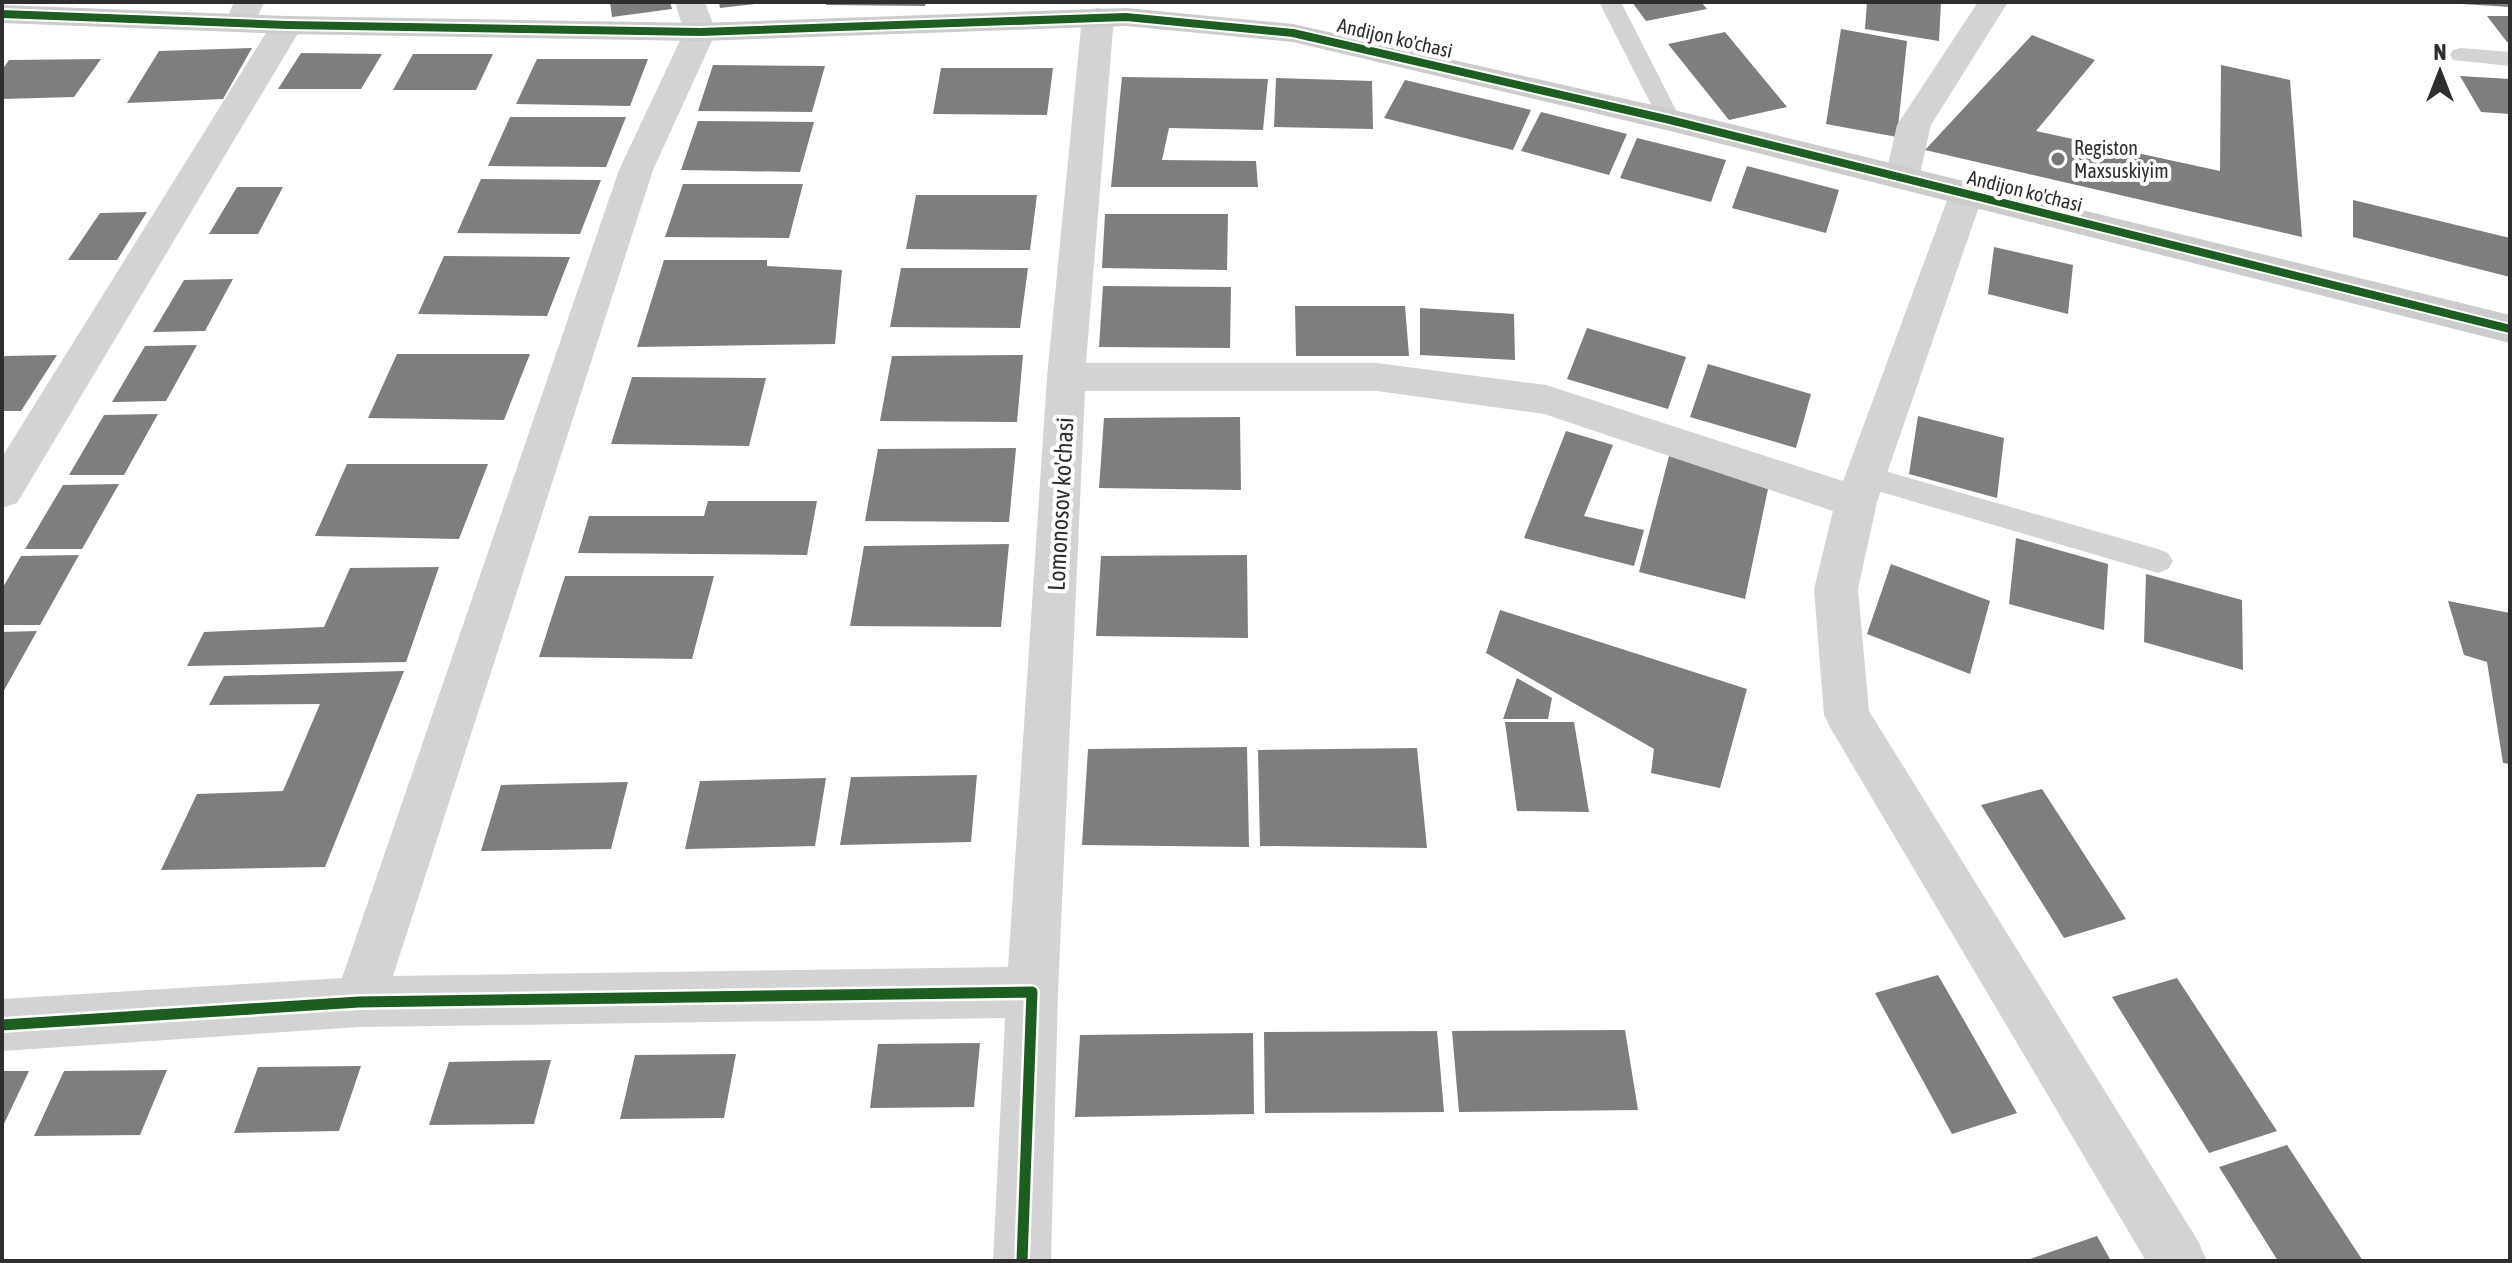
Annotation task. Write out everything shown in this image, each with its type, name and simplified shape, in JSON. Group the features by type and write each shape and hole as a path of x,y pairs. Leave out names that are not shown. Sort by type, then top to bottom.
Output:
{"street":[{"path":"1902,178 1914,125 1993,2"},
{"name":"Andijon ko'chasi","path":"2,14 245,13 287,25 1118,12 1293,33 1670,120 2510,329"},
{"name":"Lomonosov ko'chasi","path":"1022,1261 1032,992 1055,635 1066,377 1118,12"},
{"path":"359,1002 636,170 695,17"},
{"path":"2,492 287,25"},
{"path":"1966,195 1862,489 1836,589 1847,715 2178,1261"},
{"path":"1066,377 1377,377 1546,400 1862,489"},
{"path":"2,1025 359,1002 1032,992"}],"lane":[{"path":"1610,2 1670,120"},
{"path":"2461,55 2510,59"},
{"path":"1862,489 2158,561"}],"building":[{"path":"610,2 670,2 672,9 612,17"},
{"path":"719,2 755,2 755,4 720,8"},
{"path":"827,2 926,2 925,6 826,5"},
{"path":"1632,2 1701,2 1707,9 1646,21"},
{"path":"1867,2 1941,2 1939,41 1865,29"},
{"path":"2510,2 2510,7 2462,4"},
{"path":"2487,16 2510,16 2510,42 2507,42"},
{"path":"1841,29 1907,41 1897,137 1826,124"},
{"path":"1725,32 1787,107 1729,120 1668,44"},
{"path":"2032,35 2095,60 2036,131 2220,171 2221,65 2290,80 2302,237 1925,150"},
{"path":"252,48 223,99 127,103 159,51"},
{"path":"301,53 382,54 361,89 278,89"},
{"path":"413,54 493,54 476,90 393,90"},
{"path":"101,59 74,97 2,99 2,70 9,60"},
{"path":"537,59 648,59 630,106 516,104"},
{"path":"713,65 825,66 812,112 698,111"},
{"path":"941,68 1053,68 1047,115 933,114"},
{"path":"2460,76 2510,79 2510,114 2481,112"},
{"path":"1122,77 1268,79 1263,130 1169,128 1162,160 1256,161 1258,187 1111,187"},
{"path":"1276,78 1372,81 1373,129 1274,127"},
{"path":"1405,80 1531,110 1513,150 1384,118"},
{"path":"1541,112 1627,134 1609,175 1521,151"},
{"path":"510,117 626,117 606,167 488,166"},
{"path":"698,121 814,122 800,172 681,170"},
{"path":"1637,138 1726,160 1711,202 1620,178"},
{"path":"1747,166 1839,190 1826,233 1732,208"},
{"path":"481,179 601,180 580,234 457,233"},
{"path":"683,184 803,184 789,238 665,237"},
{"path":"237,187 283,187 258,234 209,234"},
{"path":"916,195 1037,195 1030,250 906,249"},
{"path":"2353,200 2510,238 2510,277 2353,237"},
{"path":"147,212 117,260 68,260 100,213"},
{"path":"1105,214 1228,214 1227,270 1102,268"},
{"path":"1994,247 2073,265 2068,314 1988,294"},
{"path":"444,256 570,257 547,316 418,314"},
{"path":"664,260 767,260 767,266 842,270 835,344 637,347"},
{"path":"901,268 1028,268 1020,328 890,327"},
{"path":"233,279 205,331 153,332 184,280"},
{"path":"1103,286 1231,287 1230,348 1099,347"},
{"path":"1295,306 1405,306 1409,356 1296,356"},
{"path":"1420,308 1514,314 1515,360 1420,355"},
{"path":"1587,328 1686,357 1668,409 1567,379"},
{"path":"197,345 166,401 112,402 145,346"},
{"path":"397,354 530,354 504,420 368,418"},
{"path":"57,355 21,411 2,411 2,360 5,356"},
{"path":"1023,355 1017,422 880,421 892,356"},
{"path":"1708,364 1811,394 1796,448 1690,417"},
{"path":"632,377 766,378 749,446 611,444"},
{"path":"158,414 124,475 69,475 104,415"},
{"path":"1918,416 2004,438 1997,498 1909,474"},
{"path":"1240,417 1241,490 1099,488 1104,418"},
{"path":"1566,431 1613,445 1584,516 1644,530 1634,566 1524,538"},
{"path":"1016,448 1009,522 865,521 878,449"},
{"path":"1669,456 1768,489 1745,599 1639,572"},
{"path":"347,464 488,464 459,539 315,536"},
{"path":"119,484 82,549 25,549 63,485"},
{"path":"708,501 817,501 807,555 578,553 589,516 704,516"},
{"path":"2016,538 2108,564 2104,630 2009,604"},
{"path":"1009,544 1001,627 850,626 864,546"},
{"path":"79,555 40,625 2,625 2,589 21,556"},
{"path":"1247,555 1248,638 1096,636 1101,556"},
{"path":"1891,564 1990,601 1970,674 1867,634"},
{"path":"439,567 406,662 187,666 204,632 324,627 350,568"},
{"path":"2146,574 2242,600 2243,670 2144,642"},
{"path":"565,576 714,576 692,659 539,657"},
{"path":"2448,601 2510,613 2510,764 2503,763 2487,662 2464,655"},
{"path":"1500,610 1747,689 1720,788 1651,773 1654,749 1486,653"},
{"path":"37,631 2,694 2,632"},
{"path":"404,671 325,867 161,870 197,794 283,791 320,704 209,705 224,676"},
{"path":"1517,678 1552,698 1548,719 1503,719"},
{"path":"1505,722 1574,722 1589,812 1517,811"},
{"path":"1247,747 1249,847 1082,845 1088,749"},
{"path":"1417,748 1427,848 1260,846 1258,750"},
{"path":"977,775 971,842 840,845 851,777"},
{"path":"826,778 815,846 685,849 700,781"},
{"path":"628,782 611,849 481,851 501,785"},
{"path":"2042,789 2126,919 2064,938 1981,805"},
{"path":"1938,975 2017,1113 1952,1134 1875,993"},
{"path":"2177,978 2277,1131 2209,1153 2112,997"},
{"path":"1625,1030 1638,1110 1459,1112 1452,1031"},
{"path":"1437,1031 1444,1112 1265,1113 1264,1032"},
{"path":"1253,1033 1254,1114 1075,1117 1080,1035"},
{"path":"980,1043 974,1107 870,1108 878,1044"},
{"path":"736,1054 724,1118 620,1119 635,1055"},
{"path":"551,1060 534,1124 429,1125 449,1062"},
{"path":"361,1066 339,1131 234,1133 258,1067"},
{"path":"167,1070 140,1135 34,1136 64,1071"},
{"path":"2,1071 29,1071 2,1128"},
{"path":"2287,1145 2363,1261 2278,1261 2219,1167"},
{"path":"2097,1236 2111,1261 2030,1259"}],"cycle path":[{"path":"2,14 287,25 700,32 1126,17 1293,33 1670,120 2510,329"},
{"path":"2,1025 359,1002 1032,992 1022,1261"}],"place":[{"name":"Registon Maxsuskiyim","path":"2058,159"}]}
